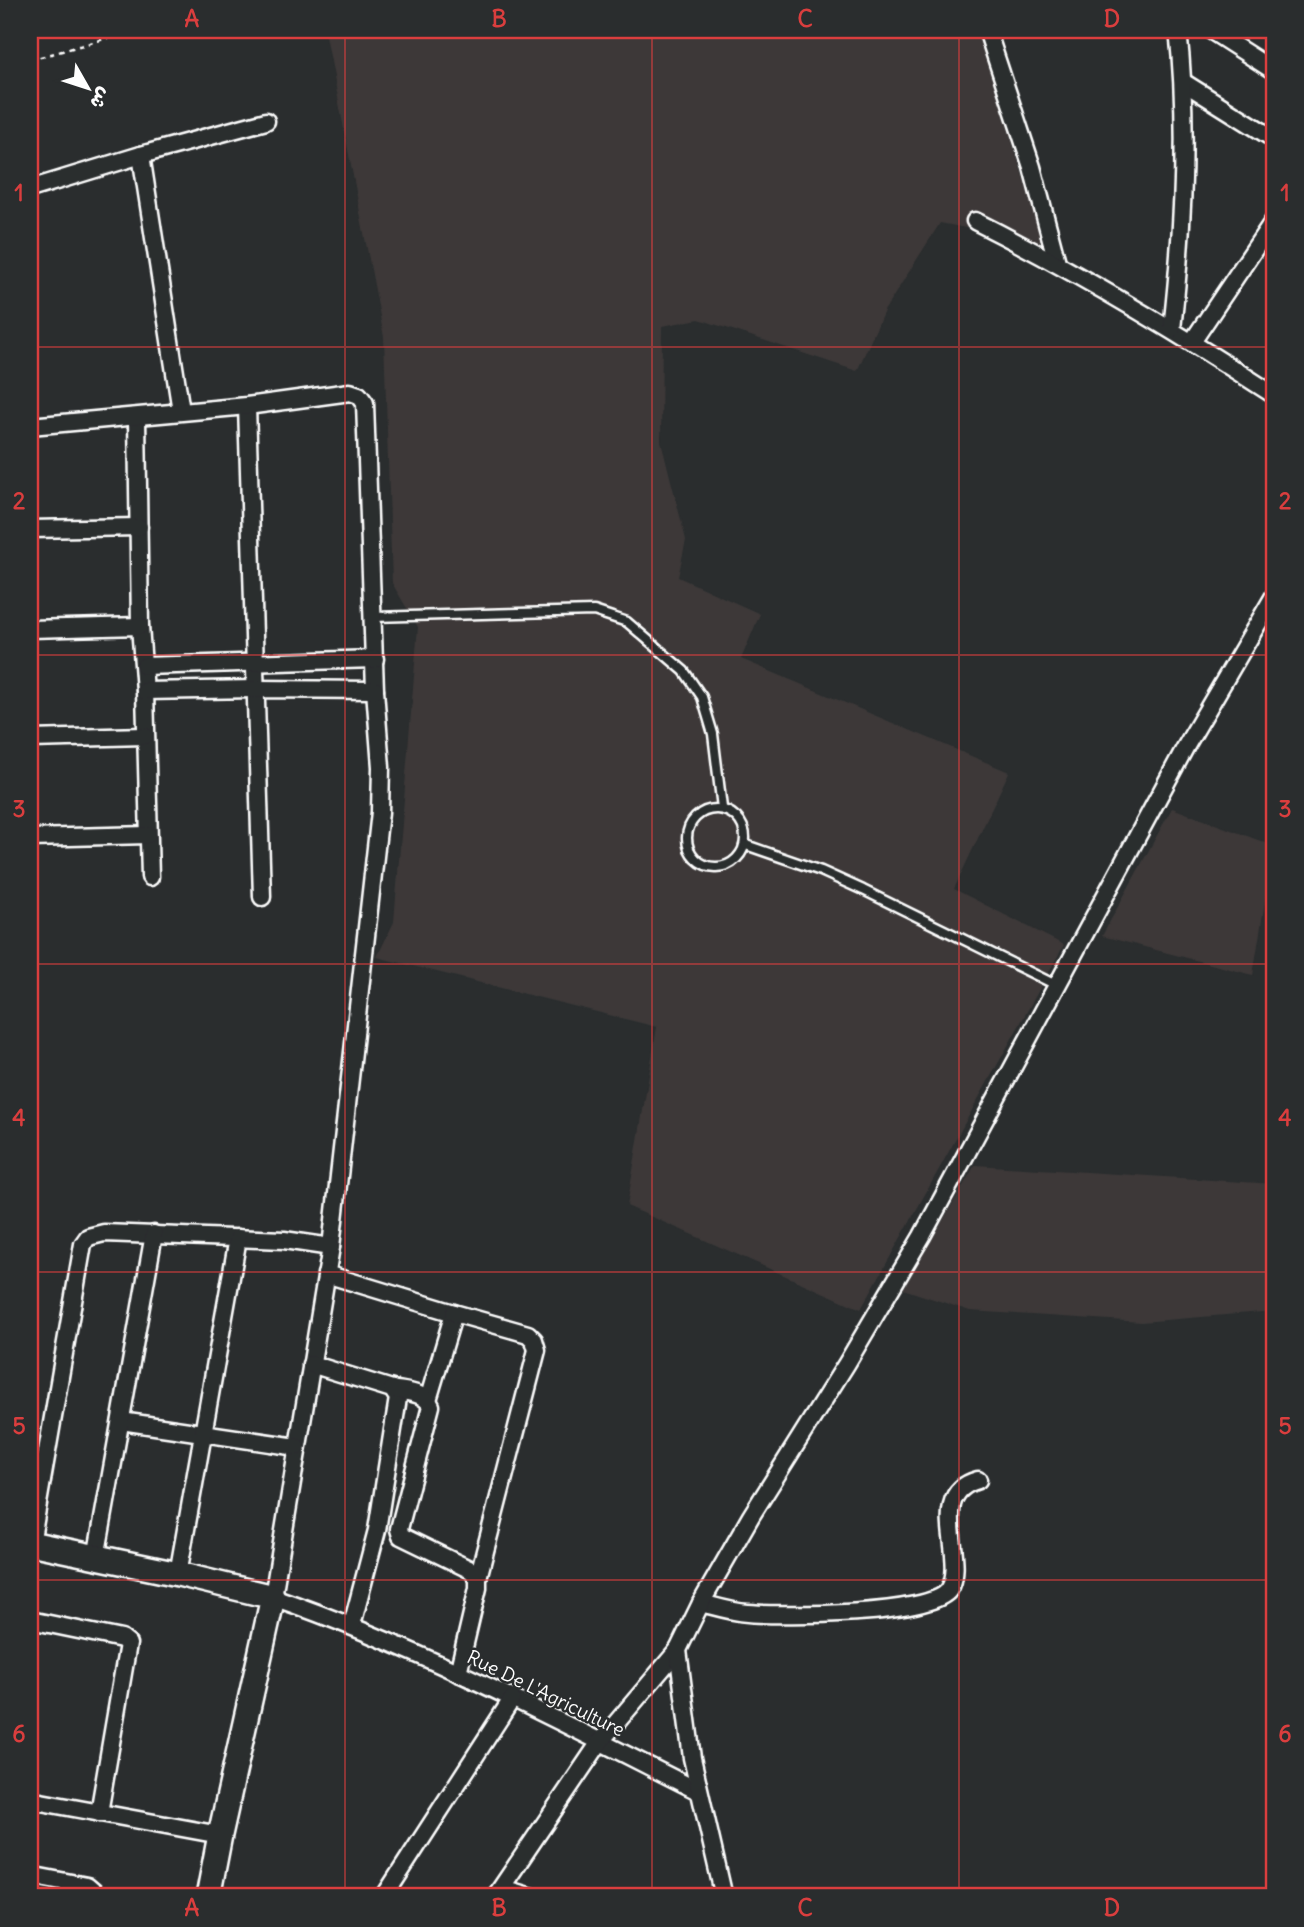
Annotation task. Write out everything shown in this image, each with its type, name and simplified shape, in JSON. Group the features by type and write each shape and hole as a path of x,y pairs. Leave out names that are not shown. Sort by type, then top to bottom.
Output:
{"street":[{"path":"987,30 1032,167 1057,262"},
{"path":"1172,329 1180,231 1183,82 1178,30"},
{"path":"1210,30 1274,71"},
{"path":"1183,82 1274,139"},
{"path":"30,189 266,121"},
{"path":"141,155 180,411"},
{"path":"1192,342 1274,220"},
{"path":"975,221 1057,262 1172,329 1274,395"},
{"path":"30,426 247,406 350,392 359,395 365,403 375,690 381,767 380,812 331,1247 273,1597 208,1897"},
{"path":"247,406 262,897"},
{"path":"137,417 140,626 145,691 150,877"},
{"path":"30,529 139,527"},
{"path":"531,1897 499,1892 600,1742 678,1650 701,1603 751,1516 847,1363 922,1236 1186,746 1273,599"},
{"path":"30,629 140,626"},
{"path":"144,666 375,659"},
{"path":"145,691 375,690"},
{"path":"30,739 145,736"},
{"path":"30,838 148,835"},
{"path":"273,1597 31,1543 84,1240 93,1234 154,1234 284,1240 331,1247"},
{"path":"96,1558 154,1234"},
{"path":"178,1574 238,1238"},
{"path":"326,1274 528,1334 534,1340 537,1350 478,1578 458,1673"},
{"path":"428,1400 454,1313"},
{"path":"311,1364 428,1400 431,1406 399,1529 401,1536"},
{"path":"352,1625 377,1531 398,1398 392,1389"},
{"path":"121,1421 297,1447"},
{"path":"701,1603 749,1613 831,1614 905,1606 942,1597 948,1591 954,1574 955,1563 949,1530 954,1503 963,1487 978,1480"},
{"path":"377,1531 401,1536 471,1570 478,1578"},
{"name":"Rue De L'Agriculture","path":"273,1597 352,1625 458,1673 698,1791"},
{"path":"30,1621 122,1639 128,1644 99,1813"},
{"path":"678,1650 698,1791 723,1897"},
{"path":"384,1897 512,1699"},
{"path":"30,1800 220,1835"},
{"path":"30,1875 87,1886 94,1892 95,1897"}],"lane":[{"path":"373,617 594,611 627,622 684,671 702,697 713,734 722,808"},
{"path":"722,808 738,817 746,834 746,845 740,857 728,865 710,867 694,858 686,841 690,823 704,810 722,808"},
{"path":"746,845 863,890 1058,986"}],"path":[{"path":"30,60 136,30"}],"shaded area":[{"path":"325,30 977,30 1044,243 940,223 884,311 857,371 699,319 662,326 661,441 686,540 678,577 760,614 741,659 1009,772 954,889 1064,945 861,1309 627,1206 657,1027 377,957 394,922 418,627 392,583 384,337"},
{"path":"1172,808 1274,846 1253,975 1102,936"},
{"path":"975,1165 1274,1184 1274,1311 1142,1322 970,1311 903,1289"}]}
